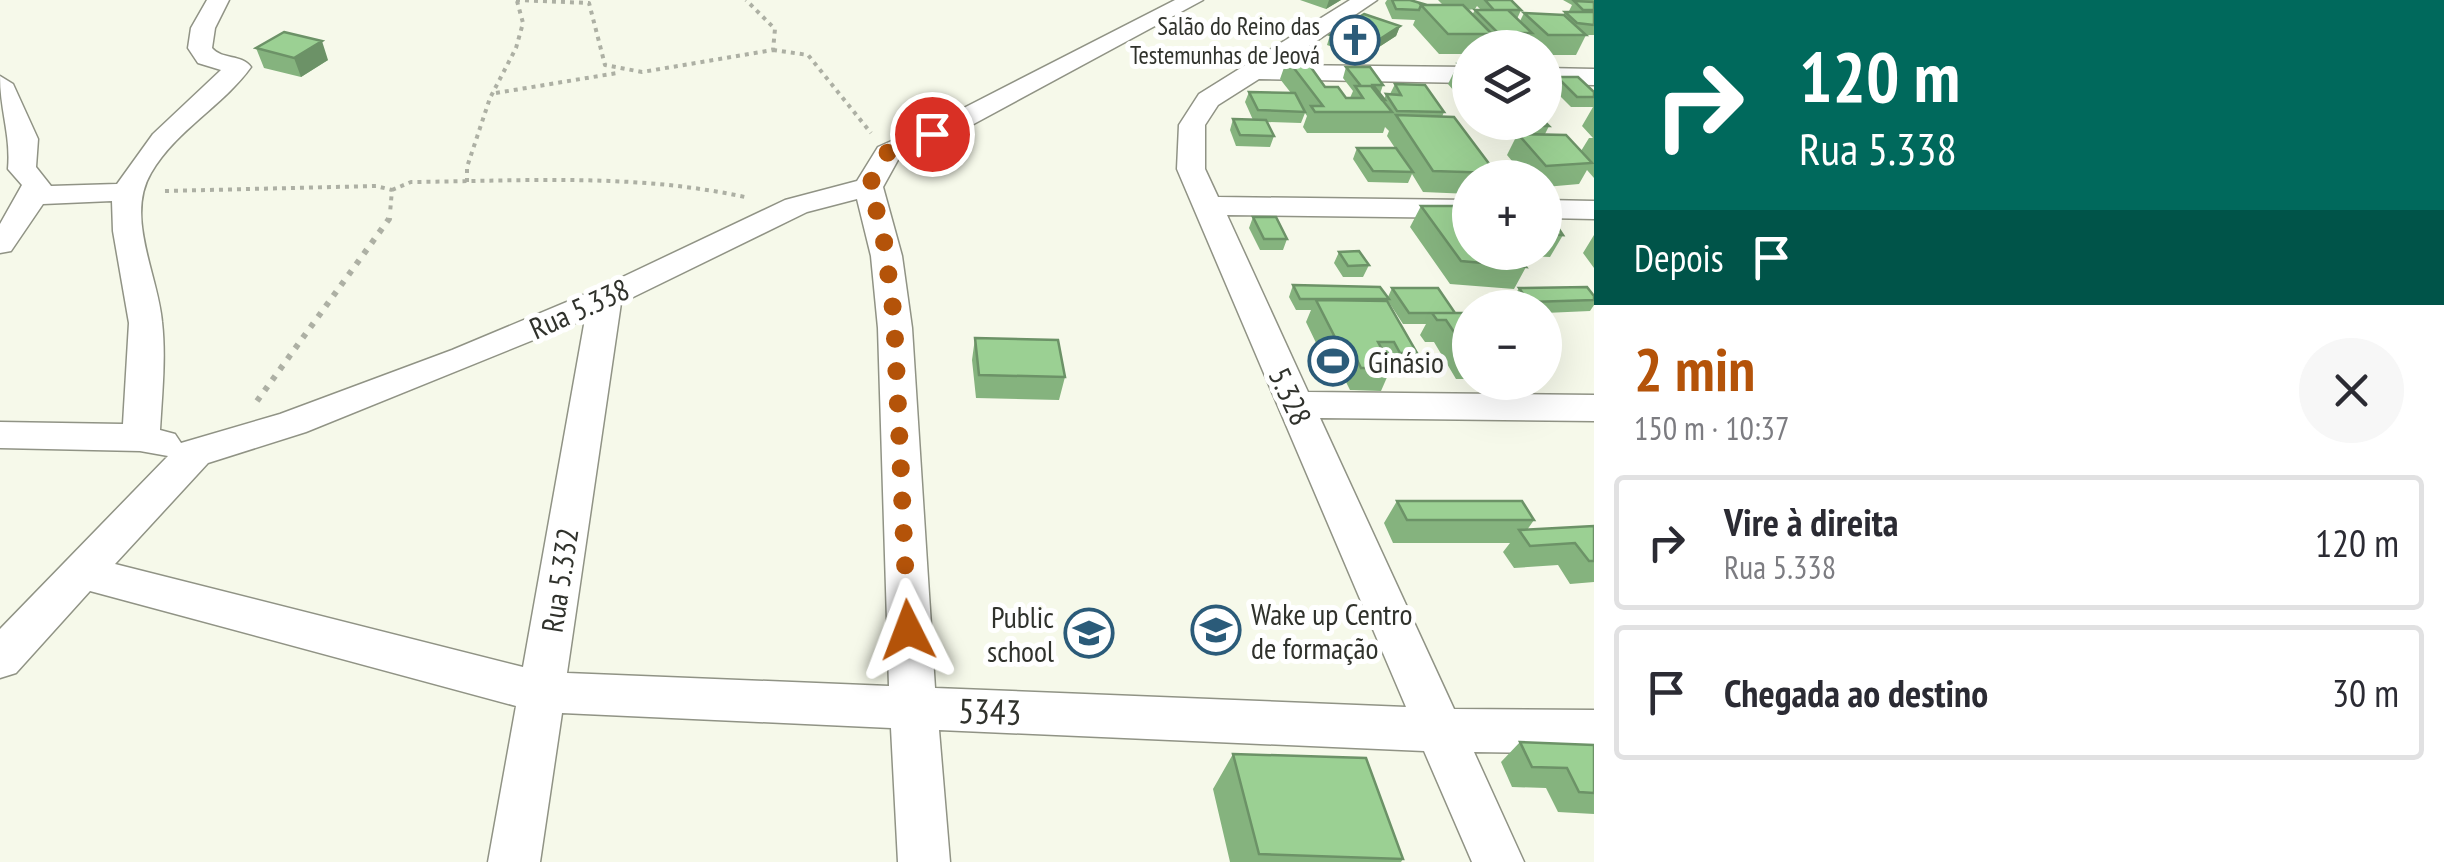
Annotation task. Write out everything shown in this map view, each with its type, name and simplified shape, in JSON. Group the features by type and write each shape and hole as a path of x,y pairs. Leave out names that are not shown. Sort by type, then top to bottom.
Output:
{"street":[{"path":"140,438 146,379 145,310 126,206 129,192 160,143 238,67 207,58 200,48 204,28 218,0"},
{"path":"924,862 912,708 894,317 882,226 868,187 888,152 978,111 1192,0"},
{"name":"5.328","path":"1366,0 1208,100 1192,125 1190,169 1498,862"},
{"path":"1250,72 1452,75"},
{"path":"1562,76 1594,77"},
{"path":"0,84 24,140 22,169 37,184 34,196 0,244"},
{"name":"Rua 5.338","path":"0,659 82,572 210,448 293,423 464,358 605,298 790,209 868,187"},
{"path":"34,196 129,192"},
{"path":"1206,206 1452,209"},
{"path":"1562,210 1594,210"},
{"name":"Rua 5.332","path":"514,862 605,298"},
{"path":"1296,405 1594,408"},
{"path":"0,435 140,438 210,448"},
{"name":"5343","path":"82,572 541,692 1438,730 1594,732"}],"path":[{"path":"467,182 467,167 490,98 516,48 523,23 516,0 589,3 605,65 618,72"},
{"path":"746,0 775,29 773,50"},
{"path":"496,93 773,50 808,55 834,92 888,152"},
{"path":"129,192 376,186 392,190 411,182 558,177 660,182 717,190 790,209"},
{"path":"210,448 389,219 392,190"}],"building":[{"path":"1392,0 1427,5 1421,5 1419,10 1396,9"},
{"path":"1485,0 1511,0 1521,10 1494,10"},
{"path":"1574,1 1594,2 1594,10 1583,10"},
{"path":"1421,5 1463,5 1488,30 1452,30 1448,34"},
{"path":"1475,10 1508,10 1529,30 1495,30"},
{"path":"1565,12 1594,12 1594,25 1577,23"},
{"path":"1524,13 1564,15 1586,35 1562,35 1562,30 1543,30"},
{"path":"1364,14 1400,26 1366,48 1330,35"},
{"path":"284,32 322,41 294,58 256,48"},
{"path":"1287,59 1305,59 1325,87 1338,87 1346,98 1363,98 1355,86 1371,86 1392,112 1315,112 1311,106 1323,106"},
{"path":"1346,67 1370,67 1383,85 1373,85 1385,100 1371,86 1361,86"},
{"path":"1562,77 1578,77 1594,92 1594,97 1577,97"},
{"path":"1395,84 1425,85 1444,112 1397,111 1386,94 1401,95"},
{"path":"1249,92 1295,93 1305,112 1258,110"},
{"path":"1396,115 1452,117 1452,140 1471,140 1486,160 1452,160 1452,172 1433,171"},
{"path":"1233,119 1266,120 1274,136 1240,135"},
{"path":"1562,135 1566,135 1592,163 1562,165 1562,160 1541,160 1523,140 1562,140"},
{"path":"1357,148 1396,148 1413,172 1373,171"},
{"path":"1421,206 1452,206 1452,249"},
{"path":"1253,217 1276,217 1287,239 1264,239"},
{"path":"1359,251 1369,265 1348,266 1339,252"},
{"path":"1293,285 1380,287 1389,299 1300,299"},
{"path":"1587,287 1594,300 1562,301 1562,290 1519,288"},
{"path":"1392,288 1438,288 1452,309 1452,313 1409,313"},
{"path":"1316,300 1387,301 1417,353 1400,353 1394,342 1378,342 1392,368 1361,368 1353,352 1342,351"},
{"path":"1432,313 1452,313 1452,329 1446,320 1437,320"},
{"path":"975,338 1058,340 1065,377 979,375"},
{"path":"1397,501 1522,501 1534,520 1407,520"},
{"path":"1594,526 1594,561 1589,561 1575,543 1530,546 1519,530"},
{"path":"1520,742 1594,745 1594,793 1579,792 1567,768 1532,767"},
{"path":"1233,754 1366,758 1403,859 1259,854"}],"place":[{"name":"Salão do Reino das Testemunhas de Jeová","path":"1355,40"},
{"name":"Ginásio","path":"1333,361"},
{"name":"Wake up Centro de formação","path":"1216,630"},
{"name":"Public school","path":"1089,633"}],"route":[{"path":"908,630 894,317 882,226 868,187 888,152 932,134"}]}
